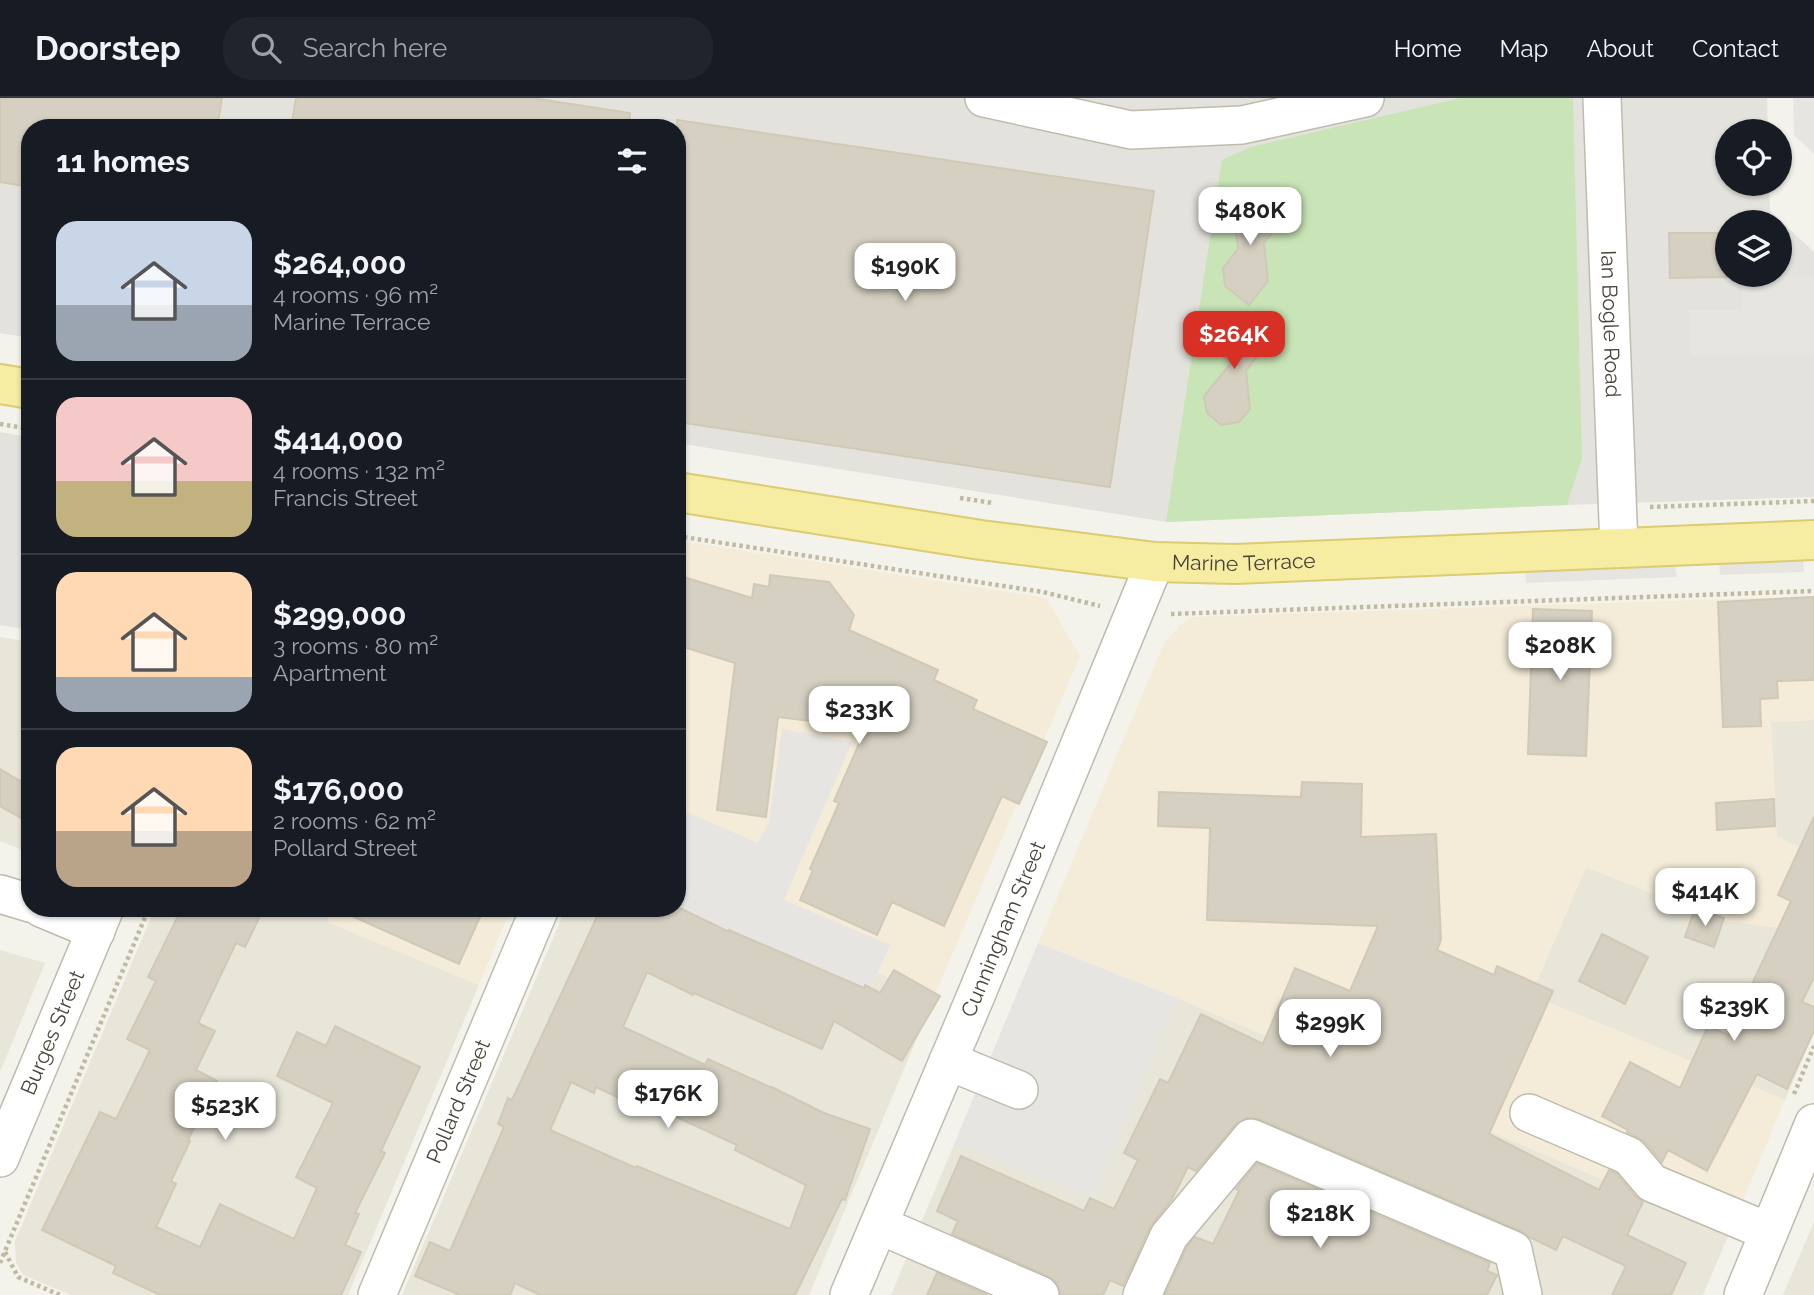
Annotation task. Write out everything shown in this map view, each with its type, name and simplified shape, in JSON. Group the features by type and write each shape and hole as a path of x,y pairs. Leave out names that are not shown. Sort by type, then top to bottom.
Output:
{"main road":[{"path":"0,384 21,388"},
{"name":"Marine Terrace","path":"686,493 981,540 1155,562 1235,564 1814,540"}],"street":[{"path":"984,98 1130,130 1242,125 1365,98"},
{"name":"Ian Bogle Road","path":"1602,98 1619,548"},
{"name":"Cunningham Street","path":"849,1295 1155,562"},
{"path":"0,894 21,900"},
{"name":"Pollard Street","path":"377,1295 536,917"},
{"name":"Burges Street","path":"0,1158 101,920"},
{"path":"948,1061 1019,1090"},
{"path":"1529,1113 1629,1156 1652,1183 1769,1232"},
{"path":"1743,1295 1814,1123"},
{"path":"1142,1295 1169,1236 1251,1138 1513,1251 1522,1295"},
{"path":"879,1225 1040,1295"}],"path":[{"path":"0,424 21,428"},
{"path":"953,497 994,503"},
{"path":"1662,507 1814,501"},
{"path":"686,537 1043,592 1101,607"},
{"path":"1173,614 1814,591"},
{"path":"0,1263 145,917"},
{"path":"5,1252 18,1277 60,1295"}],"shaded area":[{"path":"0,98 1767,98 1768,119 1715,119 1715,196 1769,196 1770,210 1715,210 1715,287 1792,287 1792,232 1814,252 1814,497 1166,522 686,444 686,119 21,119 21,336 0,333"},
{"path":"1793,98 1814,98 1814,154 1794,135"},
{"path":"1792,276 1814,276 1814,355 1690,356 1689,310 1742,309 1742,287 1792,287"},
{"path":"0,432 21,436 21,628 0,625"},
{"path":"686,541 1046,598 1080,656 935,995 878,973 867,996 686,912"},
{"path":"1803,560 1804,572 1720,575 1719,563"},
{"path":"1675,566 1677,577 1526,583 1525,572"},
{"path":"1814,596 1814,719 1771,722 1777,837 1814,853 1781,928 1722,921 1586,867 1532,993 1381,1085 1177,998 1038,943 1163,645 1179,626 1191,617"},
{"path":"0,637 21,640 21,849 0,841"},
{"path":"1814,719 1814,853 1777,837 1771,721"},
{"path":"782,729 852,742 784,900 890,945 867,996 686,912 686,812 758,843 769,823"},
{"path":"1586,867 1722,920 1781,928 1814,942 1814,1033 1785,1100 1543,1000 1488,1130 1729,1234 1703,1295 891,1295 955,1142 1093,1198 1177,998 1380,1084 1532,993"},
{"path":"151,917 330,917 328,922 479,985 348,1295 71,1295 23,1275 16,1262 15,1241"},
{"path":"329,917 507,917 479,985 327,922"},
{"path":"562,917 684,917 867,996 878,973 935,995 809,1295 402,1295"},
{"path":"1038,943 1177,998 1093,1198 955,1142"},
{"path":"0,950 45,963 0,1072"},
{"path":"1543,1000 1785,1100 1729,1234 1487,1130"},
{"path":"1814,1222 1814,1295 1783,1295"}],"green space":[{"path":"1460,98 1573,98 1582,458 1567,505 1166,522 1222,160 1251,147"}],"building":[{"path":"0,98 222,98 218,119 21,119 21,186 0,182"},
{"path":"296,98 532,98 630,113 630,119 292,119"},
{"path":"686,121 1154,191 1110,487 686,423"},
{"path":"1262,196 1276,208 1278,225 1264,243 1268,281 1249,305 1225,286 1223,268 1238,249 1232,200"},
{"path":"1669,233 1715,233 1715,277 1670,278"},
{"path":"1236,312 1261,332 1263,349 1246,371 1250,409 1239,422 1221,425 1207,413 1204,396 1231,363 1220,354 1218,336"},
{"path":"770,575 829,582 854,615 849,630 938,670 934,680 977,700 973,709 1047,742 1019,804 1002,796 944,926 892,902 877,935 800,900 813,870 810,869 839,803 834,801 877,703 821,696 818,722 778,717 766,817 717,810 735,663 686,648 686,578 752,598 754,584 769,587"},
{"path":"1814,597 1814,680 1777,681 1778,698 1760,699 1761,726 1723,727 1718,602"},
{"path":"1533,609 1592,611 1586,756 1528,754"},
{"path":"0,769 21,782 21,818 0,806"},
{"path":"1302,782 1362,784 1361,837 1436,834 1441,940 1437,950 1494,975 1497,966 1553,991 1489,1134 1599,1190 1609,1170 1616,1173 1643,1202 1627,1235 1686,1263 1671,1295 1612,1295 1626,1266 1563,1236 1556,1250 1521,1231 1259,1119 1247,1118 1235,1125 1196,1171 1188,1167 1172,1199 1150,1227 1123,1286 1110,1280 1103,1295 1061,1295 1057,1283 1048,1276 952,1234 958,1221 937,1211 961,1156 1084,1211 1090,1198 1114,1209 1138,1160 1124,1153 1160,1079 1168,1083 1201,1014 1263,1044 1295,968 1350,991 1378,926 1207,920 1210,828 1158,826 1159,792 1301,797"},
{"path":"1774,799 1775,826 1717,830 1716,803"},
{"path":"1814,817 1814,977 1802,1002 1814,1007 1814,1031 1787,1089 1757,1074 1707,1171 1668,1150 1662,1162 1645,1142 1602,1116 1630,1062 1680,1088 1708,1026 1728,1035 1791,901 1778,895"},
{"path":"1695,908 1724,918 1714,947 1685,937"},
{"path":"686,911 729,932 864,988 865,985 880,993 894,970 940,996 902,1061 834,1021 822,1049 694,993 693,995 647,972 623,1027 705,1065 708,1059 824,1113 870,1129 845,1200 842,1199 795,1295 540,1295 515,1283 510,1295 460,1295 415,1276 430,1242 450,1251 504,1127 498,1124 508,1098 512,1100 597,917 686,917","holes":["571,1082 594,1093 596,1087 653,1114 655,1107 737,1145 735,1150 806,1185 790,1229 637,1166 636,1168 550,1130"]},
{"path":"178,917 260,917 245,947 236,943 198,1023 215,1031 196,1070 217,1081 188,1140 190,1141 171,1181 176,1184 156,1227 200,1247 220,1204 294,1239 317,1188 296,1177 333,1103 277,1076 297,1032 326,1046 335,1026 420,1067 381,1151 385,1153 355,1213 359,1214 345,1245 361,1252 341,1295 160,1295 113,1273 116,1266 42,1230 100,1112 116,1119 150,1050 127,1039 156,981 148,977"},
{"path":"354,917 480,917 459,964"},
{"path":"1602,934 1648,957 1625,1004 1579,981"},
{"path":"1257,1163 1490,1263 1487,1271 1497,1275 1487,1295 1165,1295 1187,1247 1195,1237 1213,1244 1239,1191 1236,1189"},
{"path":"937,1273 987,1295 927,1295"}]}
